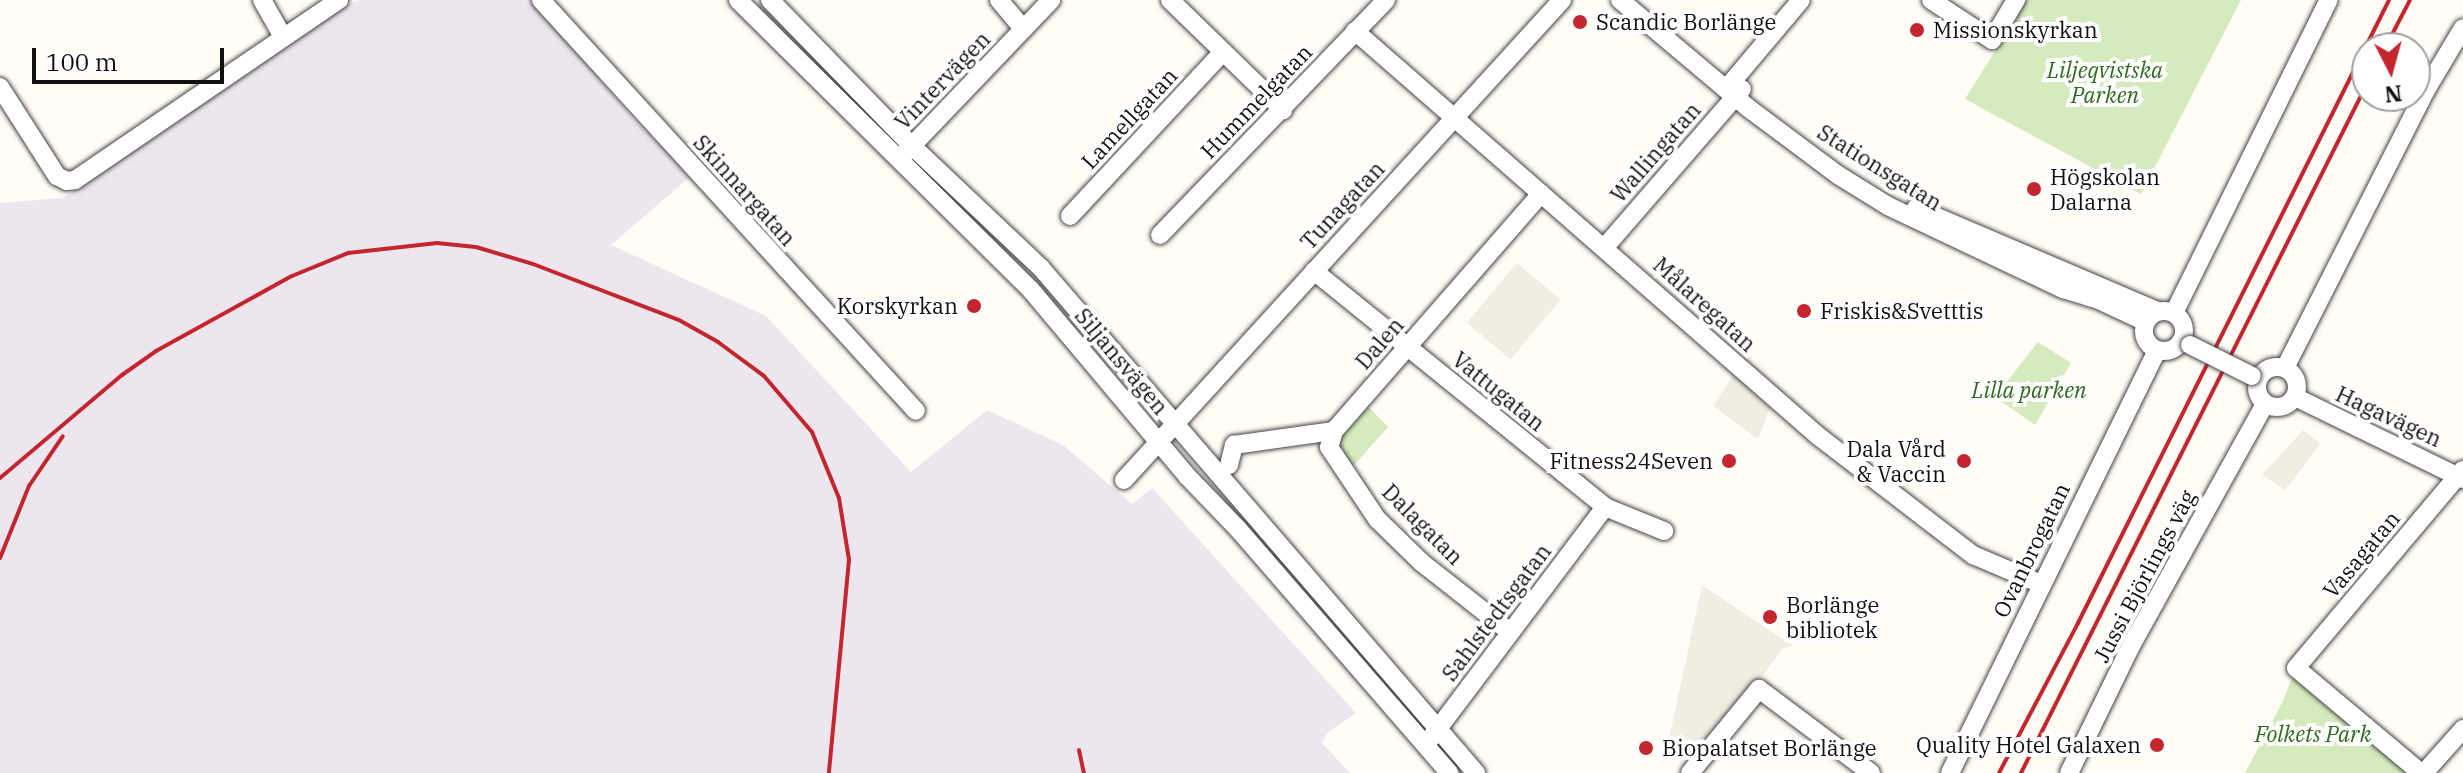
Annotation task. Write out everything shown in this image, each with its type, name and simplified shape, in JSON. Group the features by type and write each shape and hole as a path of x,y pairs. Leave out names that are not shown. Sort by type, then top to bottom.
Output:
{"street":[{"path":"262,0 283,37"},
{"path":"0,87 57,176 67,181 75,180 339,0"},
{"name":"Skinnargatan","path":"541,0 916,411"},
{"name":"Siljansvägen","path":"738,0 906,152 1041,268 1476,773"},
{"name":"Siljansvägen","path":"770,0 1031,290 1159,443 1449,773"},
{"path":"999,0 1023,29"},
{"name":"Vintervägen","path":"906,152 1051,0"},
{"path":"1170,0 1283,110"},
{"name":"Hummelgatan","path":"1160,235 1385,0"},
{"name":"Tunagatan","path":"1124,480 1562,0"},
{"name":"Stationsgatan","path":"1620,0 1734,89 1894,197 2159,316"},
{"name":"Stationsgatan","path":"1635,0 1734,89"},
{"name":"Wallingatan","path":"1605,247 1734,89 1801,0"},
{"path":"1931,0 1992,40 2016,0"},
{"path":"2186,343 2171,350 2157,350 2147,342 2329,0"},
{"path":"2285,368 2419,103 2463,28"},
{"name":"Målaregatan","path":"1355,31 1605,247 1812,432 1973,555 2041,584"},
{"name":"Lamellgatan","path":"1070,216 1223,52"},
{"name":"Dalen","path":"1334,431 1541,194"},
{"name":"Vattugatan","path":"1314,271 1605,507 1664,531"},
{"path":"2159,316 2185,329 2186,343"},
{"path":"2186,343 2256,377"},
{"name":"Ovanbrogatan","path":"1950,773 2157,350"},
{"path":"2256,377 2267,370 2285,368"},
{"path":"2256,377 2257,392 2265,404 2278,408 2295,397 2295,378 2285,368"},
{"name":"Hagavägen","path":"2295,397 2462,475"},
{"name":"Jussi Björlings väg","path":"2069,773 2132,644 2265,404"},
{"path":"1229,465 1234,445 1334,431"},
{"name":"Dalagatan","path":"1334,431 1329,447 1377,519 1421,562 1510,632"},
{"name":"Vasagatan","path":"2422,773 2296,668 2462,475"},
{"name":"Sahlstedtsgatan","path":"1424,745 1605,507"},
{"path":"1690,773 1759,689 1871,773"},
{"path":"2422,773 2463,729"}],"shaded area":[{"path":"359,0 531,0 637,123 691,176 611,245 766,316 911,472 987,410 1063,445 1132,504 1152,488 1356,713 1327,733 1322,743 1350,773 0,773 0,203 63,198 339,8"},
{"path":"1517,263 1561,300 1511,359 1467,323"},
{"path":"1739,366 1774,398 1758,439 1713,406"},
{"path":"2303,430 2320,444 2285,490 2262,475"},
{"path":"1702,585 1793,646 1782,649 1699,763 1669,739"}],"green space":[{"name":"Liljeqvistska Parken","path":"2027,0 2241,0 2141,194 1965,99"},
{"name":"Lilla parken","path":"2038,342 2071,363 2035,425 1995,397"},
{"path":"1362,400 1388,427 1346,474 1334,431"},
{"name":"Folkets Park","path":"2296,668 2420,773 2245,773 2282,703"}],"railway":[{"path":"1999,773 2078,623 2389,0"},
{"path":"2393,32 2410,0"},
{"path":"2021,773 2353,112"},
{"path":"0,478 122,375 156,351 292,276 348,253 437,243 476,247 533,264 679,320 718,342 764,376 812,432 839,498 849,560 829,773"},
{"path":"0,558 29,486 63,436"},
{"path":"1079,750 1084,773"}],"place":[{"name":"Scandic Borlänge","path":"1580,22"},
{"name":"Missionskyrkan","path":"1917,30"},
{"name":"Högskolan Dalarna","path":"2034,189"},
{"name":"Korskyrkan","path":"974,306"},
{"name":"Friskis&Svetttis","path":"1804,311"},
{"name":"Fitness24Seven","path":"1729,461"},
{"name":"Dala Vård & Vaccin","path":"1964,461"},
{"name":"Borlänge bibliotek","path":"1770,617"},
{"name":"Quality Hotel Galaxen","path":"2157,745"},
{"name":"Biopalatset Borlänge","path":"1646,748"}]}
